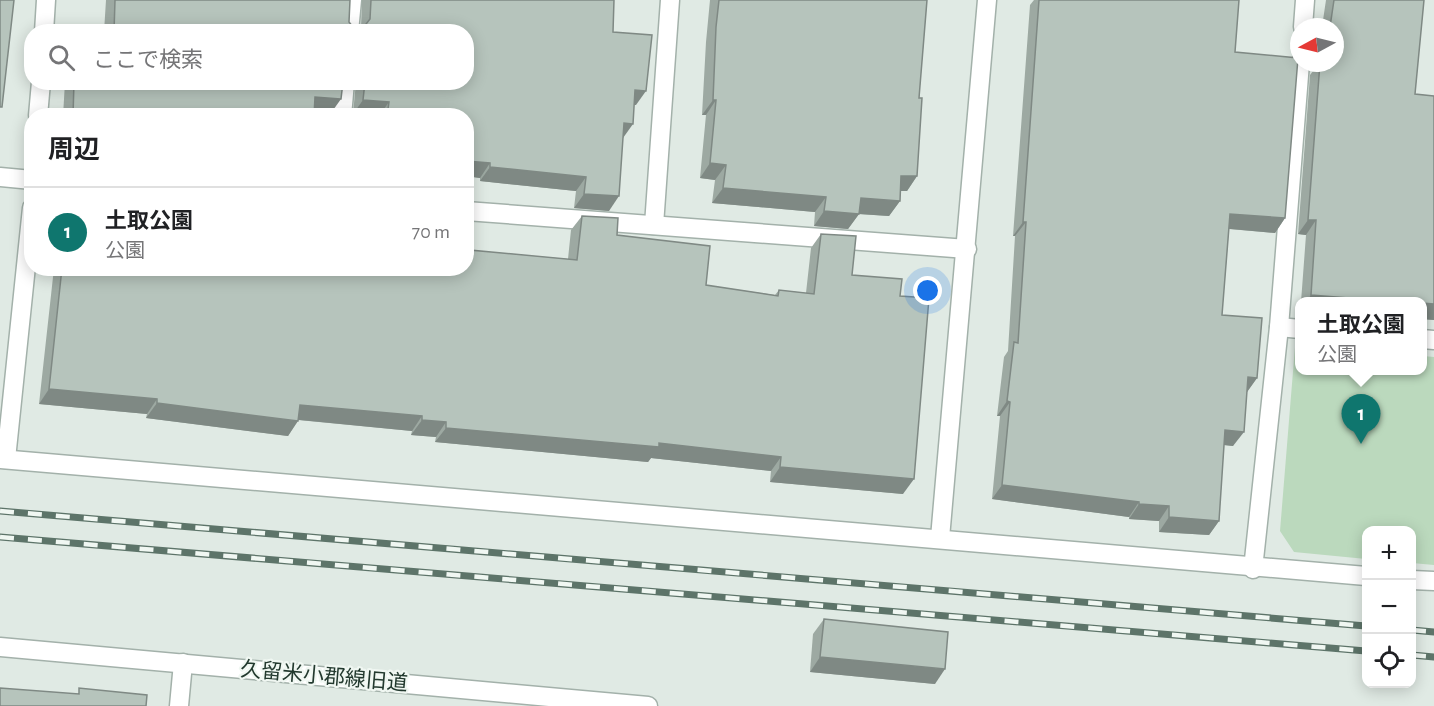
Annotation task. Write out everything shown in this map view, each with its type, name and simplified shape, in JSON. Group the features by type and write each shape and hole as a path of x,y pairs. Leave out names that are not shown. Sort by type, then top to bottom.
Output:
{"street":[{"path":"44,24 46,0"},
{"path":"350,24 352,0"},
{"path":"654,225 670,0"},
{"path":"940,538 987,0"},
{"path":"1304,18 1305,0"},
{"path":"1253,569 1279,327 1299,72"},
{"path":"39,108 41,90"},
{"path":"343,108 344,90"},
{"path":"0,177 24,179"},
{"path":"474,212 967,249"},
{"path":"24,276 3,459 940,538 1253,569 1362,576"},
{"path":"1279,327 1295,329"},
{"path":"1416,579 1434,581"},
{"name":"久留米小郡線旧道","path":"0,646 648,706"},
{"path":"179,706 183,663"}],"green space":[{"path":"1295,347 1295,375 1427,375 1427,356 1434,357 1434,565 1416,563 1416,526 1362,526 1362,559 1294,552 1280,531"}],"building":[{"path":"0,0 14,0 2,107 0,107"},
{"path":"115,0 350,0 351,24 114,24"},
{"path":"371,0 614,0 613,32 652,35 646,91 635,90 633,124 624,123 619,196 584,194 586,177 490,167 490,163 474,162 474,108 388,108 389,102 363,100 364,90 474,90 474,24 366,24 370,19"},
{"path":"719,0 927,0 919,98 922,98 917,176 901,176 900,201 861,198 859,214 824,211 826,197 723,188 726,165 710,163 716,100 713,100"},
{"path":"1039,0 1239,0 1235,52 1290,57 1290,72 1297,72 1285,218 1230,214 1222,315 1262,318 1257,378 1248,377 1244,432 1225,430 1219,521 1169,517 1169,506 1002,485 1010,402 1007,401 1014,342 1018,343 1026,222 1023,222"},
{"path":"1334,0 1424,0 1415,94 1434,96 1434,304 1427,303 1427,297 1311,295 1316,220 1308,220 1319,72 1344,72 1344,18 1331,18"},
{"path":"74,90 342,90 341,99 315,97 314,108 73,108"},
{"path":"582,216 618,218 617,235 710,246 706,285 778,296 779,290 814,294 821,234 856,236 852,275 902,279 900,296 929,298 914,479 780,467 781,457 659,443 659,447 446,428 446,422 422,420 422,416 300,405 298,421 157,403 157,399 49,389 61,276 474,276 474,250 577,260"},
{"path":"824,619 948,632 945,669 820,657"},
{"path":"0,688 79,694 79,688 147,695 146,706 0,706"}],"railway":[{"path":"0,511 1362,626"},
{"path":"0,537 1362,651"},
{"path":"1416,630 1434,632"},
{"path":"1416,655 1434,657"}],"place":[{"name":"土取公園","path":"1361,444"}]}
